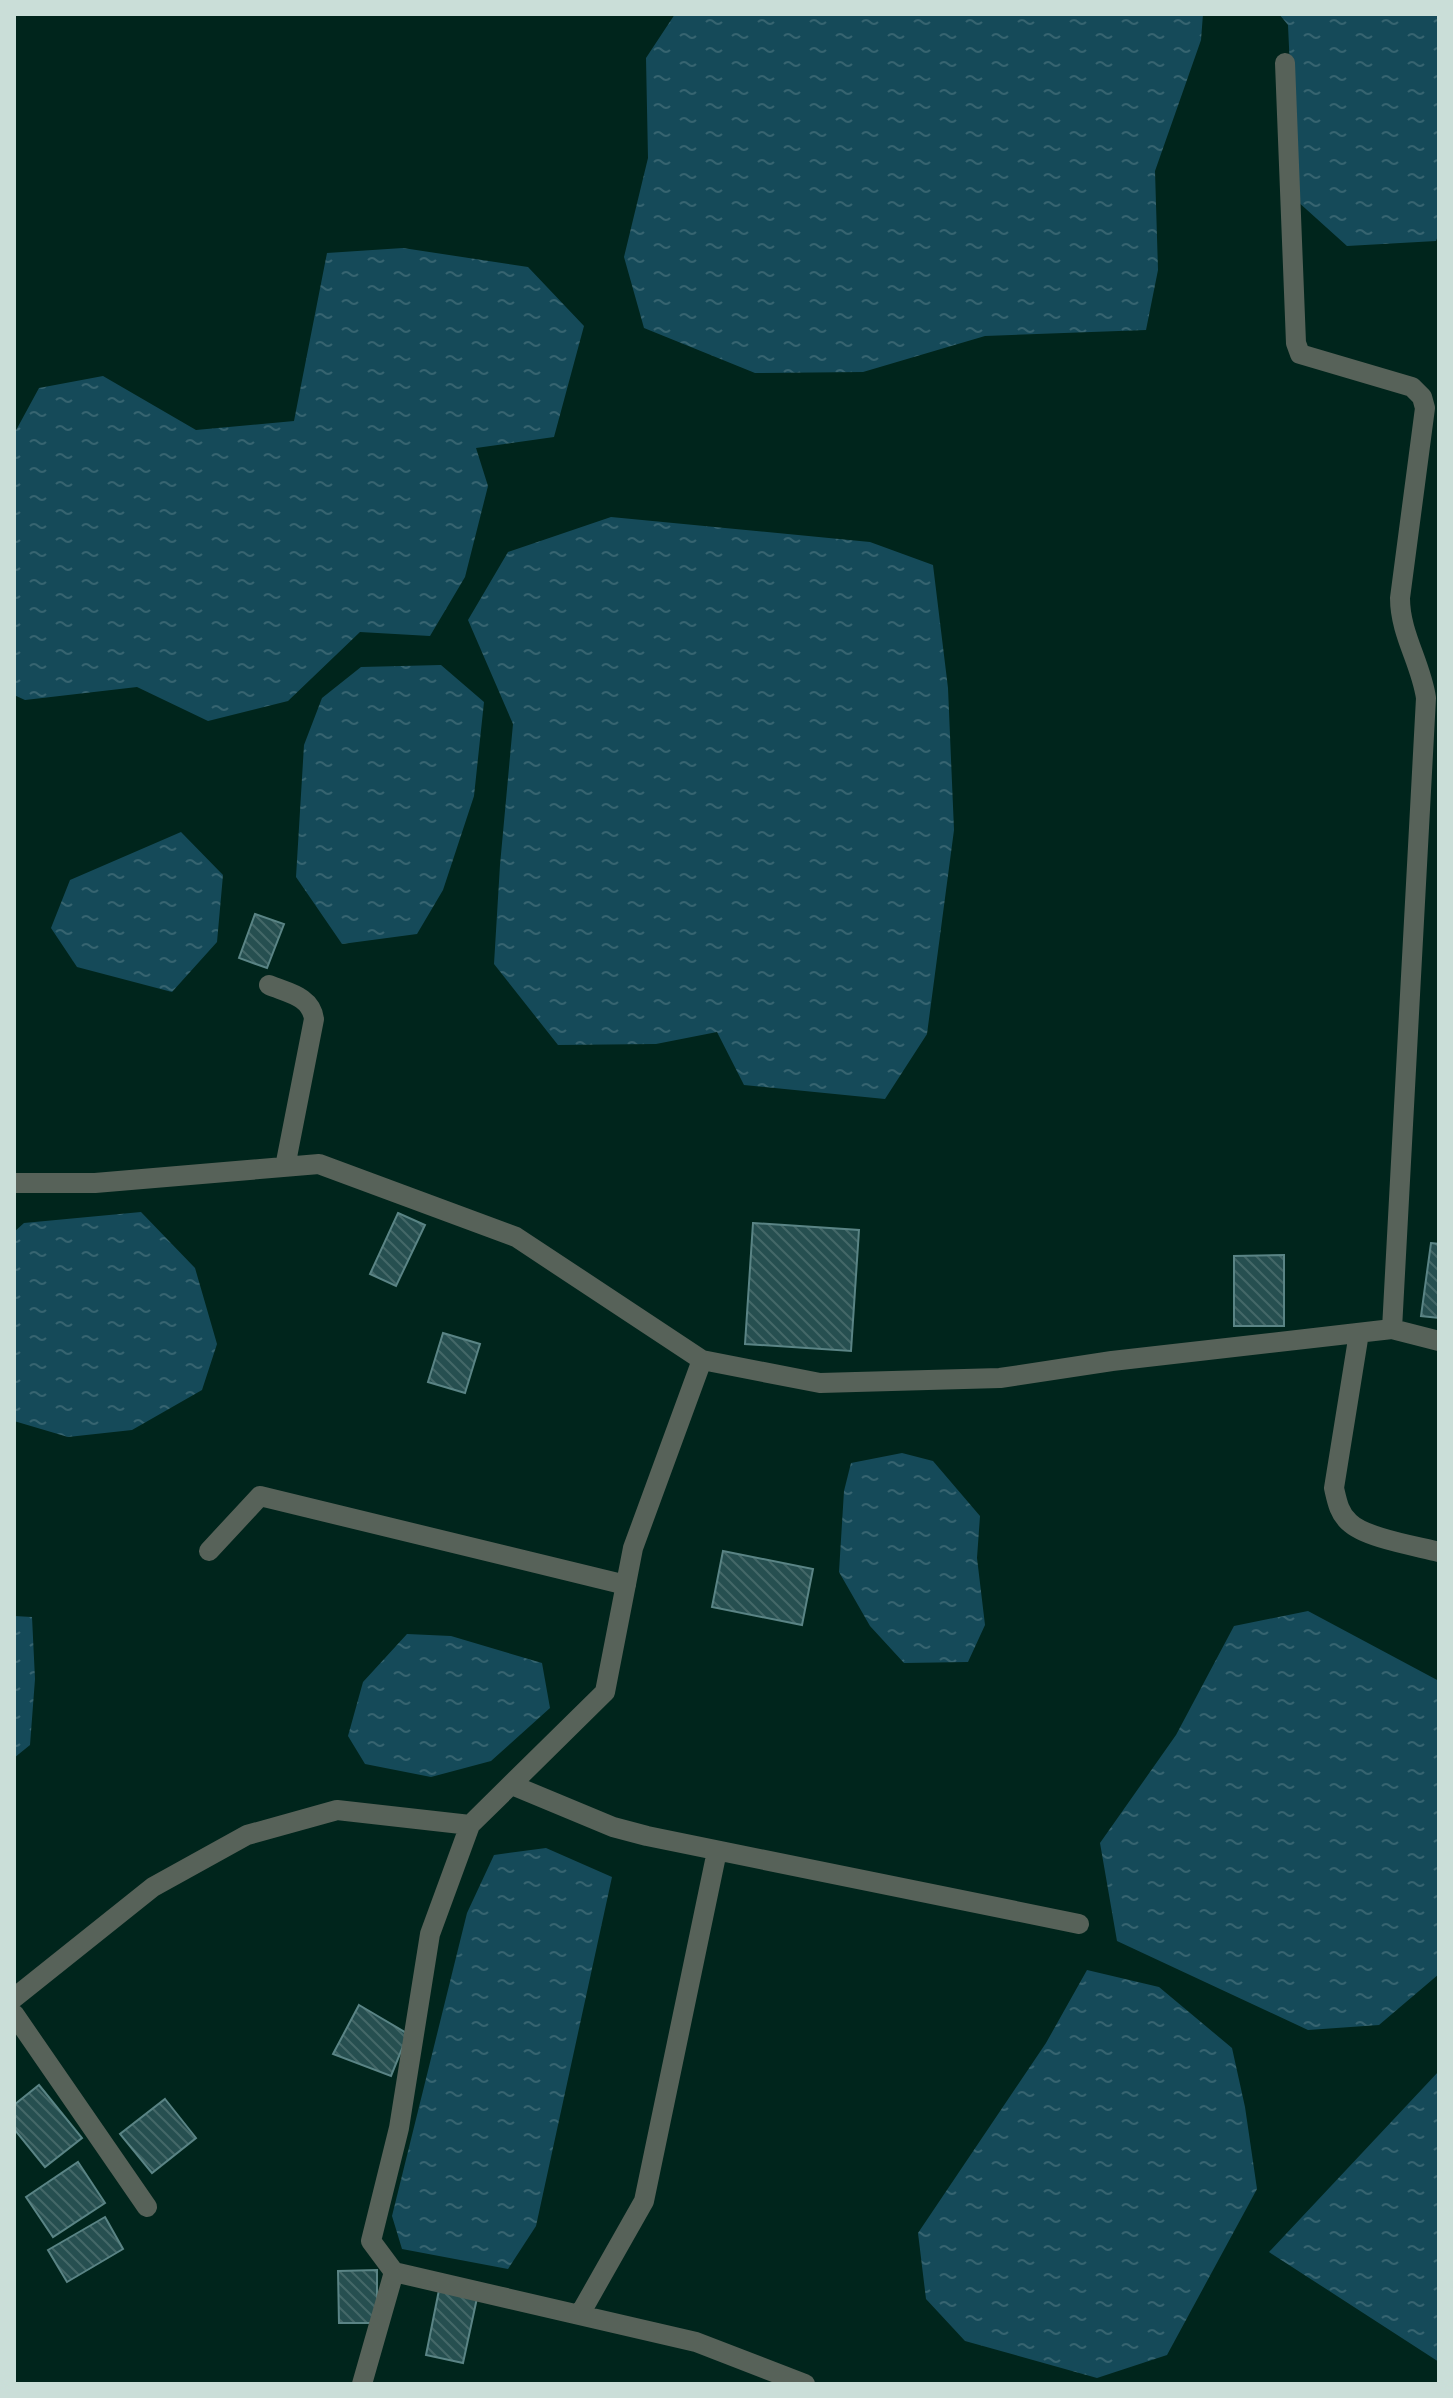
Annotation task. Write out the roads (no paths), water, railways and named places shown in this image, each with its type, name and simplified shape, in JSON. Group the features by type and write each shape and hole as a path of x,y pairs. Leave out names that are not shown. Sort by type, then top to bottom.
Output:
{"street":[{"path":"1285,63 1296,343 1300,354 1412,387 1422,397 1425,408 1400,598 1403,628 1424,678 1426,698 1392,1329"},
{"path":"269,985 307,1001 313,1008 314,1019 285,1167"},
{"path":"14,1183 95,1183 319,1164 516,1237 702,1360 820,1383 1000,1378 1112,1361 1392,1329 1439,1341"},
{"path":"1359,1333 1334,1488 1339,1510 1350,1524 1362,1530 1439,1552"},
{"path":"702,1360 633,1548 605,1692 470,1825 430,1934 399,2128 371,2241 394,2272 696,2342 805,2384"},
{"path":"209,1551 260,1496 626,1585"},
{"path":"512,1785 613,1827 1079,1924"},
{"path":"14,1998 153,1887 247,1835 337,1810 470,1825"},
{"path":"580,2314 644,2201 717,1851"},
{"path":"14,2014 147,2207"},
{"path":"362,2384 394,2272"}],"water":[{"path":"675,14 1203,14 1201,40 1155,171 1158,270 1146,330 985,336 863,372 755,373 644,328 624,257 648,158 646,58"},
{"path":"1279,14 1439,14 1439,233 1436,241 1347,246 1296,200 1288,25"},
{"path":"403,248 528,267 584,326 554,437 476,448 488,486 465,577 430,636 360,632 288,701 208,721 137,687 25,700 14,695 14,434 39,388 103,376 196,430 294,421 327,253"},
{"path":"611,517 870,542 933,565 948,688 954,830 927,1034 885,1099 744,1085 717,1032 656,1044 558,1045 494,964 513,724 468,620 508,552"},
{"path":"441,665 484,702 474,796 443,890 417,934 342,944 296,877 304,745 322,698 361,667"},
{"path":"181,832 223,875 217,942 172,992 77,967 51,928 70,880"},
{"path":"141,1212 195,1268 217,1344 202,1390 132,1430 68,1437 14,1421 14,1232 24,1223"},
{"path":"902,1453 933,1461 980,1516 977,1558 985,1625 968,1662 904,1663 870,1626 839,1572 844,1491 851,1463"},
{"path":"1308,1611 1439,1681 1439,1974 1379,2025 1308,2030 1117,1941 1100,1843 1176,1735 1234,1626"},
{"path":"14,1616 32,1617 35,1679 30,1745 14,1758"},
{"path":"407,1634 451,1636 542,1663 550,1708 491,1761 431,1777 365,1764 348,1736 363,1682"},
{"path":"546,1848 612,1877 536,2226 508,2269 402,2249 392,2216 467,1913 494,1855"},
{"path":"1087,1970 1159,1987 1232,2048 1245,2107 1257,2189 1167,2355 1097,2378 965,2341 926,2299 918,2233 1046,2043"},
{"path":"1439,2071 1439,2362 1269,2252"}]}
